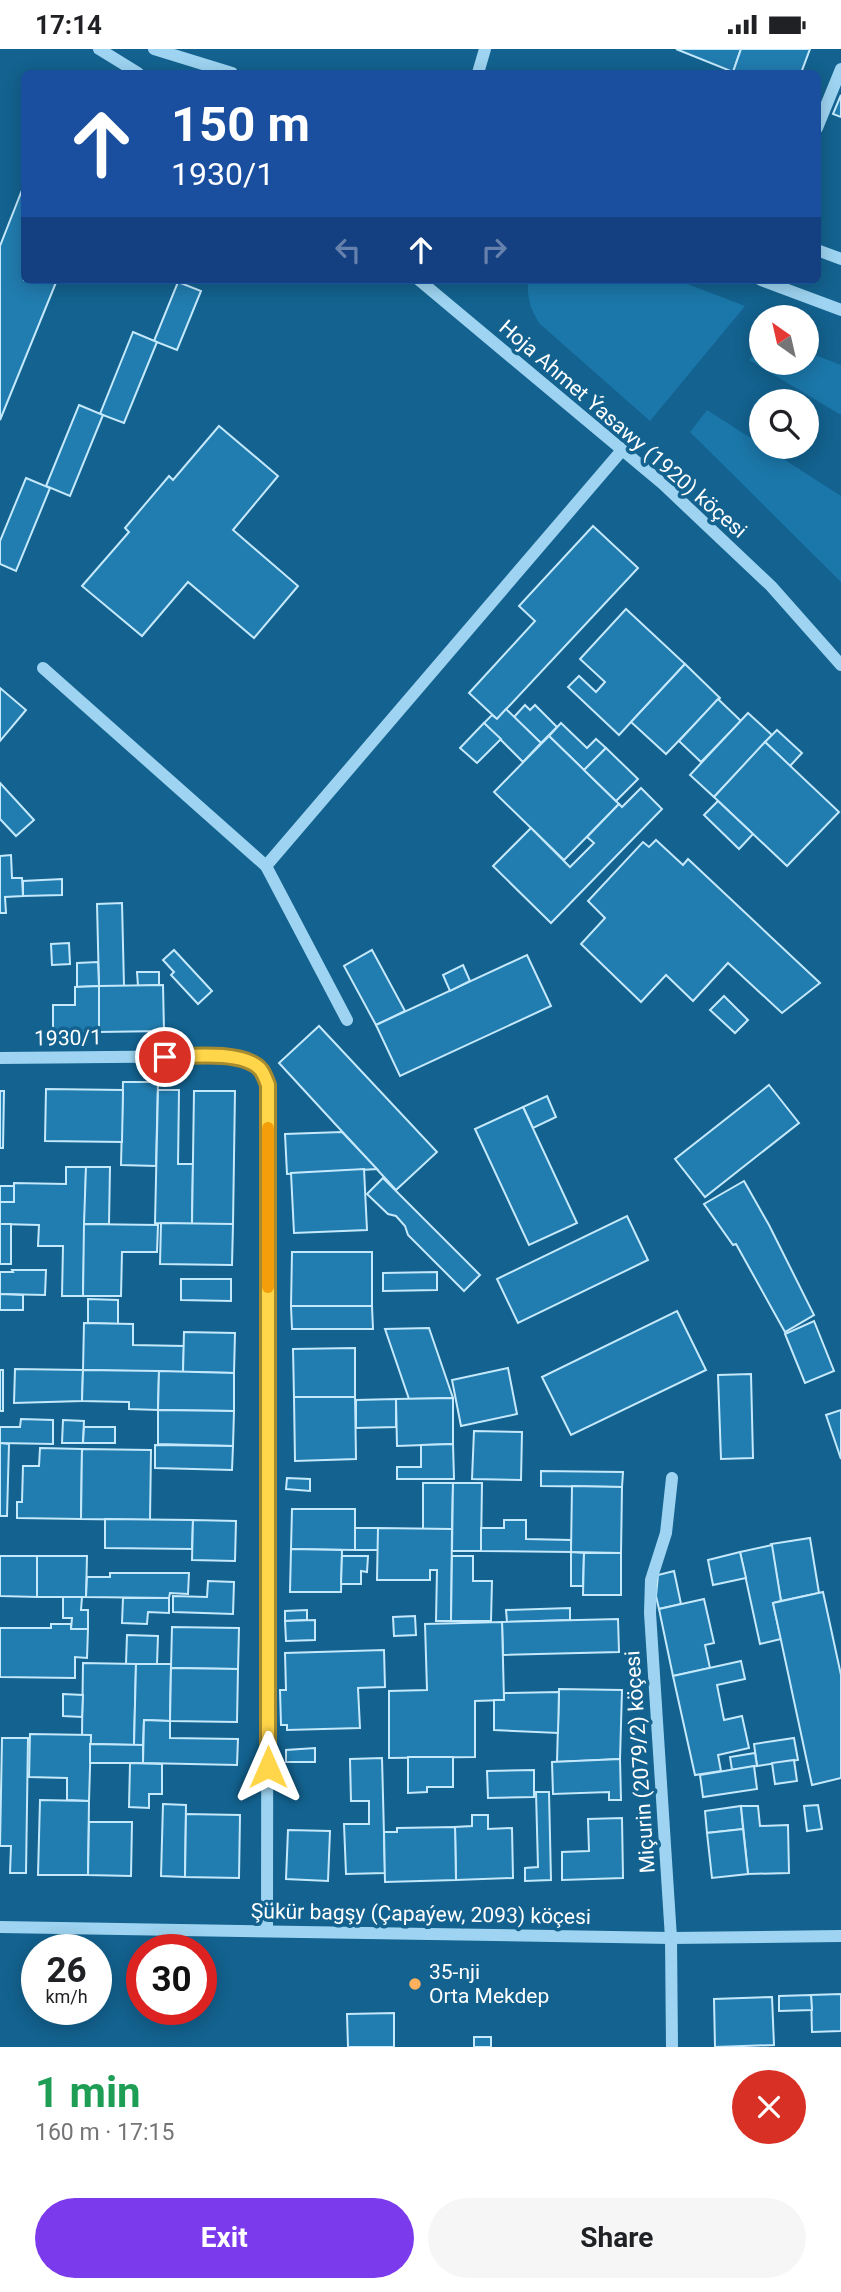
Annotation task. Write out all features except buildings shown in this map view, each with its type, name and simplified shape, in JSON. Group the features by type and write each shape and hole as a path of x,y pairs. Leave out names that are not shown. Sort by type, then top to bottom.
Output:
{"street":[{"path":"99,49 133,70"},
{"path":"154,49 222,70"},
{"path":"479,70 485,49"},
{"path":"821,118 841,69"},
{"path":"821,252 841,259"},
{"path":"772,284 841,310"},
{"name":"Hoja Ahmet Ýasawy (1920) köçesi","path":"434,285 663,484 771,586 841,666"},
{"path":"266,866 623,449"},
{"path":"43,668 266,866 347,1020"},
{"name":"1930/1","path":"0,1058 220,1056 244,1059 261,1068 268,1085 267,1930"},
{"name":"Miçurin (2079/2) köçesi","path":"672,2047 671,1938 650,1613 651,1580 666,1532 673,1478"},
{"name":"Şükür bagşy (Çapaýew, 2093) köçesi","path":"0,1927 671,1938 841,1936"}],"shaded area":[{"path":"528,284 687,284 745,306 650,421 540,324 534,314"},
{"path":"819,357 841,365 841,415 819,402 819,389 798,389 774,375 819,375"},
{"path":"707,410 749,437 749,459 783,459 841,496 841,582 690,432"}],"slow traffic":[{"path":"268,1128 268,1287"}],"place":[{"name":"35-nji Orta Mekdep","path":"415,1984"}],"route":[{"path":"165,1057 220,1056 244,1059 261,1068 268,1085 268,1767"}]}
